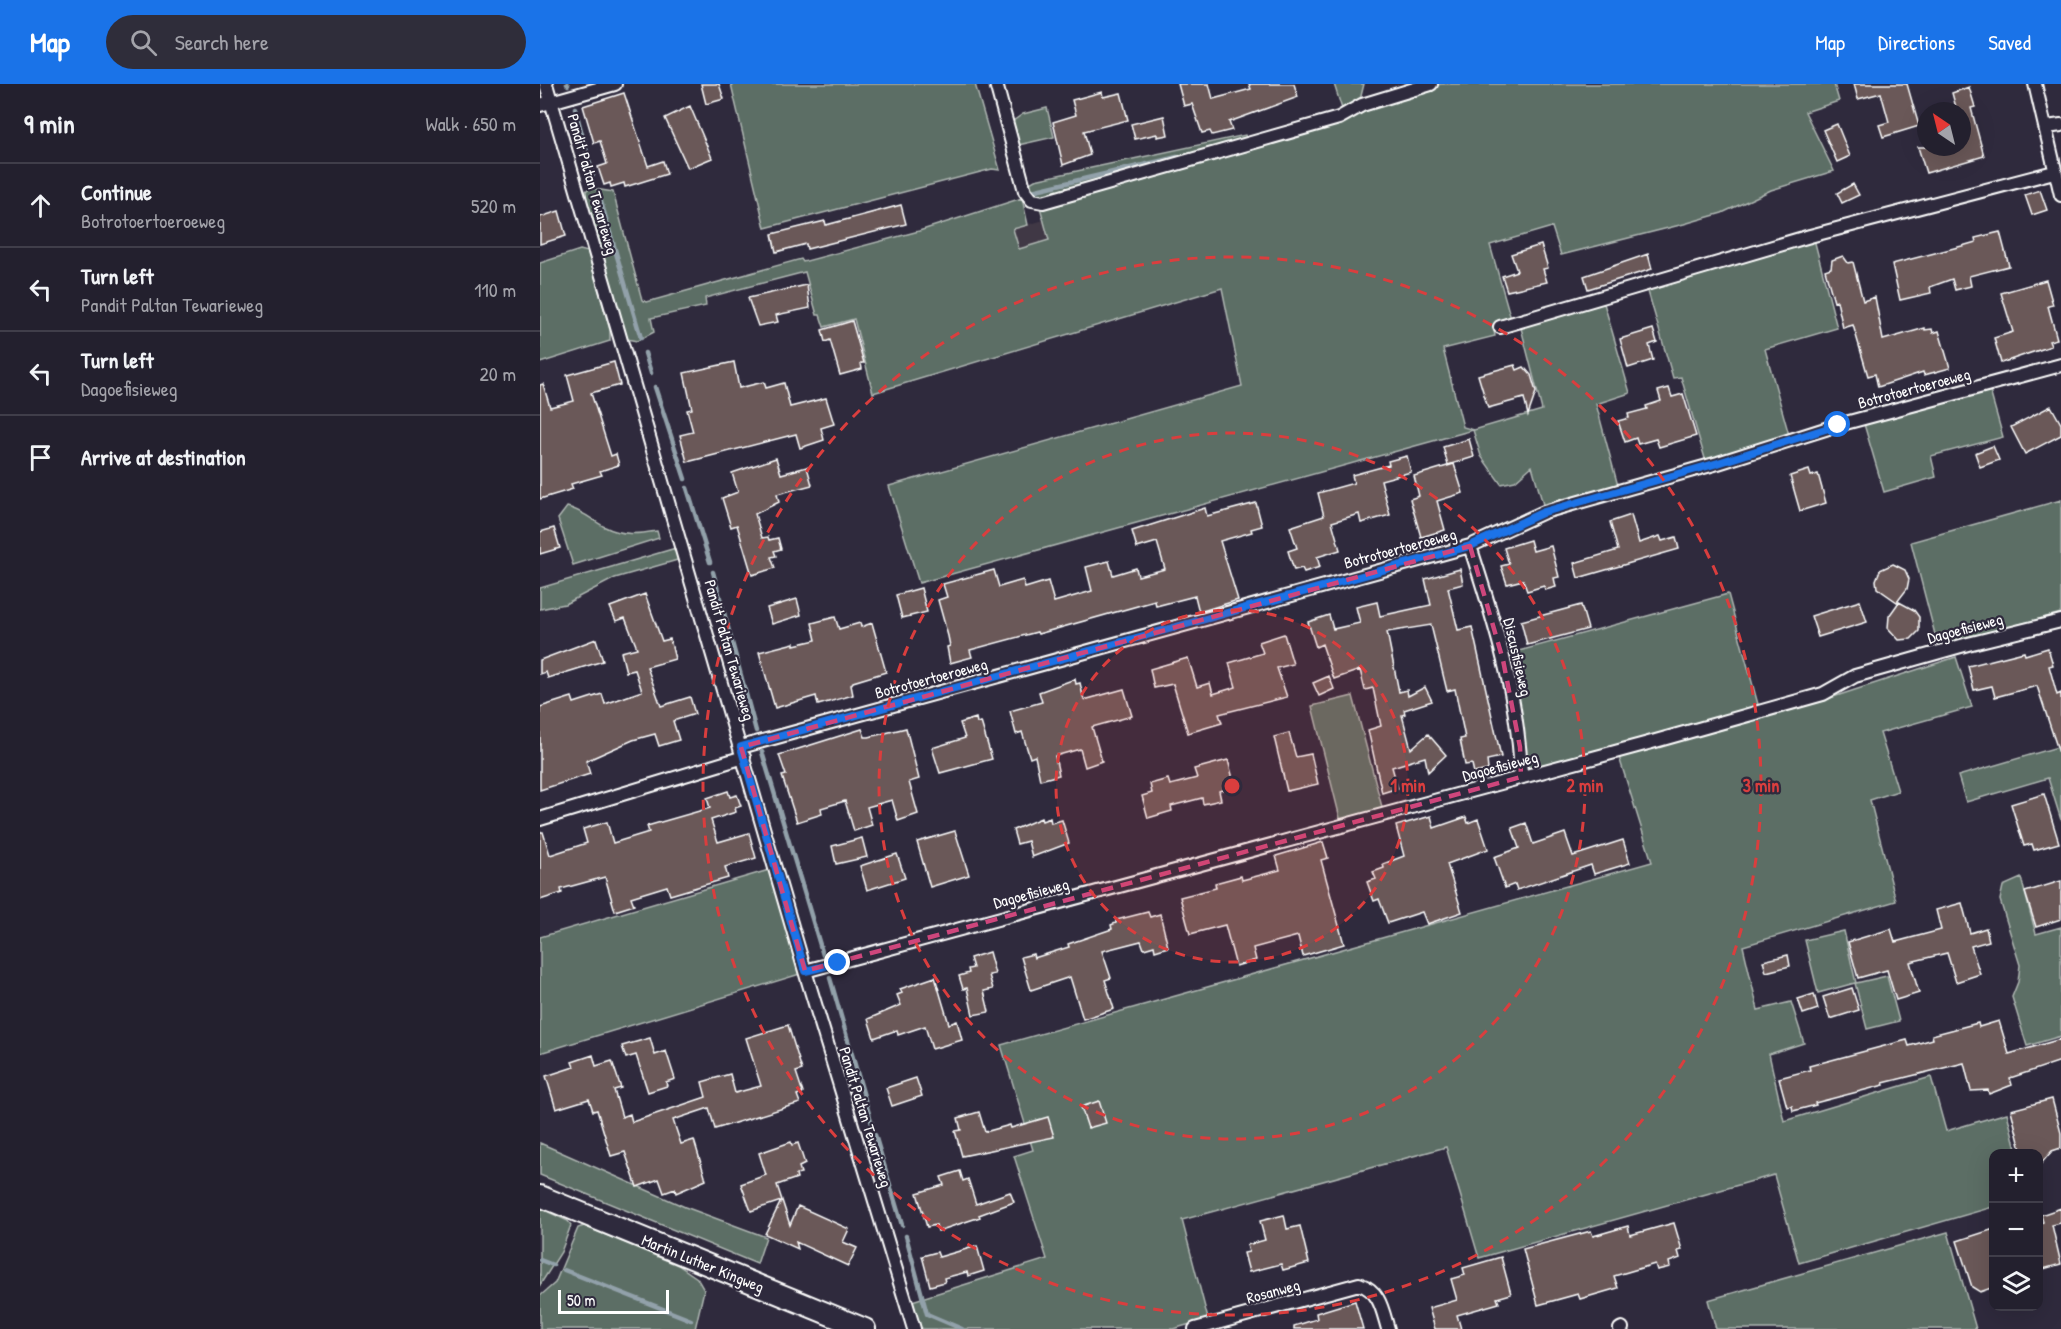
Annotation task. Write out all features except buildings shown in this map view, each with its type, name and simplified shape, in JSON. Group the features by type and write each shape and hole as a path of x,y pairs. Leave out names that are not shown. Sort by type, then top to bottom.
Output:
{"main road":[{"name":"Martin Luther Kingweg","path":"540,1196 866,1329"}],"street":[{"name":"Pandit Paltan Tewarieweg","path":"546,84 546,104 914,1329"},
{"path":"546,104 615,84"},
{"path":"996,84 1025,191 1032,200 1043,202 1339,118 1362,105 1431,84"},
{"path":"2035,84 2047,127 2054,171 2061,195"},
{"path":"2047,127 2061,125"},
{"path":"1500,327 1810,237 2054,171"},
{"name":"Botrotoertoeroeweg","path":"540,819 742,752 1470,546 1544,512 1718,463 1838,425 2061,365"},
{"name":"Discusfisieweg","path":"1470,546 1503,660 1520,747 1521,777"},
{"name":"Dagoefisieweg","path":"805,971 1812,698 1855,676 2061,621"},
{"name":"Rosanweg","path":"1195,1329 1359,1284 1371,1288 1378,1298 1388,1329"}],"highlighted area":[{"path":"1470,546 1503,660 1520,747 1521,777 805,971 741,747"}],"shaded area":[{"path":"1044,220 1049,240 1019,249 1013,229"}],"green space":[{"path":"731,84 975,84 1000,170 992,169 765,228"},
{"path":"1334,84 1364,84 1360,100 1343,112"},
{"path":"1441,84 1834,84 1839,101 1805,112 1834,171 1771,190 1722,213 1561,255 1552,227 1490,245 1511,319 1493,325 1495,336 1443,349 1463,427 1474,430 1542,410 1520,324 1603,300 1630,393 1596,404 1618,486 1544,508 1532,466 1515,481 1501,484 1481,456 1473,430 919,583 889,486 1242,386 1222,288 873,393 854,319 824,327 820,315 817,315 805,272 705,298 706,306 651,318 654,332 637,341 627,339 587,203 586,191 589,188 613,192 642,300 647,302 801,259 803,262 919,231 1022,198 1028,225 1013,229 1019,249 1049,240 1040,207"},
{"path":"1047,108 1054,137 1018,145 1013,121 1023,114"},
{"path":"1245,135 1247,141 1042,198 1031,193 1028,184 1035,180"},
{"path":"1814,239 1837,328 1765,349 1789,435 1706,462 1681,377 1673,378 1647,288"},
{"path":"580,250 588,252 610,330 610,341 540,363 540,263"},
{"path":"1990,391 2003,437 1931,456 1936,477 1884,492 1864,424"},
{"path":"2061,500 2061,613 1938,646 1911,542"},
{"path":"567,507 583,513 611,530 631,533 657,531 659,538 573,565 558,519"},
{"path":"676,548 681,559 615,578 565,604 540,609 540,588"},
{"path":"1728,594 1759,708 1535,769 1523,762 1504,655"},
{"path":"1956,657 1972,707 1880,733 1898,791 1870,800 1896,901 1743,946 1758,1010 1791,1002 1804,1043 1769,1054 1784,1121 1931,1077 1946,1131 2007,1113 2016,1149 1989,1149 1989,1208 1799,1263 1774,1175 1479,1258 1446,1147 1182,1220 1208,1319 1173,1329 924,1329 918,1327 912,1301 1047,1259 1014,1156 1033,1150 1001,1045 1652,862 1619,757 1824,700"},
{"path":"1353,696 1383,811 1341,822 1312,706"},
{"path":"2061,746 2061,820 2048,778 1966,802 1958,776"},
{"path":"769,870 800,974 540,1053 540,937"},
{"path":"2021,878 2036,934 2061,927 2061,1036 2027,1046 2012,997 2018,982 2020,965 2000,900 2003,886"},
{"path":"1844,931 1856,983 1887,976 1899,1021 1867,1029 1855,983 1818,993 1805,940"},
{"path":"540,1143 685,1207 766,1237 757,1264 540,1175"},
{"path":"540,1208 568,1221 571,1225 561,1252 540,1285"},
{"path":"584,1226 678,1265 697,1278 704,1290 695,1329 540,1329 540,1296 555,1283 578,1228"},
{"path":"1948,1232 1976,1329 1716,1329 1708,1300"}],"waterway":[{"path":"575,108 593,175"},
{"path":"1032,191 1177,157"},
{"path":"599,195 641,338"},
{"path":"645,353 651,373"},
{"path":"655,387 685,479"},
{"path":"687,488 710,562"},
{"path":"713,572 756,731"},
{"path":"762,752 823,955"},
{"path":"830,978 872,1124"},
{"path":"875,1135 902,1225"},
{"path":"906,1236 927,1314 962,1329"},
{"path":"540,1260 553,1265"},
{"path":"564,1270 691,1320"}],"route":[{"path":"838,963 805,971 741,747 1470,546 1480,539 1544,512 1718,463 1838,425"}]}
